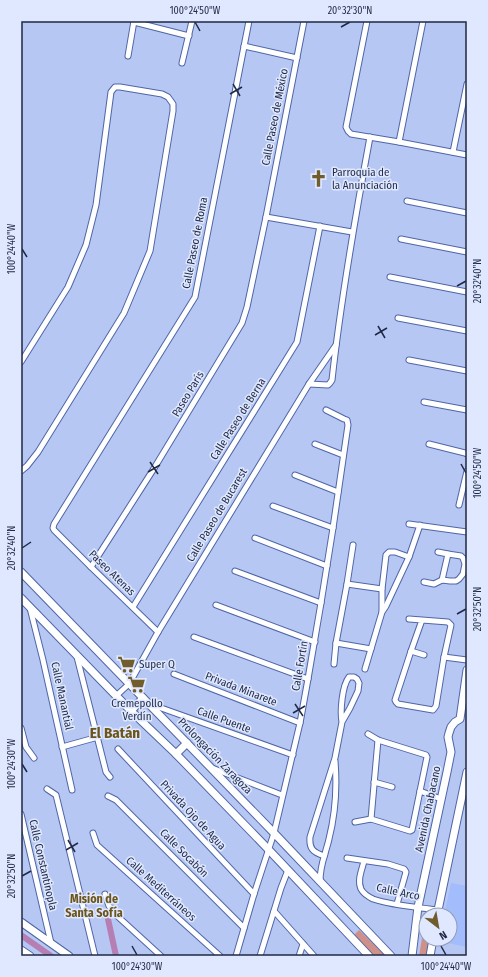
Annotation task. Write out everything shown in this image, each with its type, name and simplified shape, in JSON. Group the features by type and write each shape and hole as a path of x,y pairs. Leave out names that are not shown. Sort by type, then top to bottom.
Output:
{"street":[{"path":"128,56 134,21 189,36"},
{"path":"182,62 192,21"},
{"name":"Calle Paseo de Roma","path":"53,528 58,517 195,297 249,21"},
{"name":"Calle Paseo de México","path":"266,217 304,21"},
{"path":"367,21 346,127 348,131 351,134 467,155"},
{"path":"399,142 423,21"},
{"path":"244,46 297,58"},
{"path":"454,152 467,84"},
{"path":"21,362 68,287 86,245 96,205 111,92 115,87 120,87 162,94 168,97 173,104 173,111 150,251 124,313 38,452 21,471"},
{"path":"309,384 325,385 330,383 332,380 352,232 370,137"},
{"path":"407,201 467,212"},
{"path":"266,217 352,232"},
{"name":"Paseo París","path":"91,567 157,464 242,323 247,307 266,217"},
{"name":"Calle Paseo de Berna","path":"133,607 297,342 320,226"},
{"path":"401,239 467,252"},
{"path":"390,277 467,292"},
{"path":"398,318 467,331"},
{"name":"Calle Paseo de Bucarest","path":"117,696 129,684 158,632 309,384 336,345"},
{"path":"409,360 467,371"},
{"path":"424,402 467,410"},
{"name":"Calle Fortín","path":"236,956 274,833 300,722 315,642 348,425 347,420 326,410"},
{"path":"315,444 343,455"},
{"path":"429,444 467,454"},
{"path":"460,505 467,471"},
{"path":"295,475 338,492"},
{"path":"273,506 333,528"},
{"path":"409,524 467,532"},
{"path":"382,612 409,557 420,525"},
{"name":"Paseo Atenas","path":"53,528 158,632"},
{"path":"255,538 327,566"},
{"path":"334,664 336,643 353,545"},
{"path":"365,669 382,612 382,589 386,555 389,552 395,552 409,557"},
{"path":"424,582 434,584 442,580 456,581 465,575 465,564 463,558 460,556 438,552"},
{"path":"442,580 448,554"},
{"path":"235,571 321,603"},
{"name":"Prolongación Zaragoza","path":"21,572 391,956"},
{"path":"347,584 382,589"},
{"path":"21,598 131,711 176,754 369,956"},
{"path":"216,605 315,642"},
{"name":"Calle Manantial","path":"30,607 72,790"},
{"path":"409,619 422,620 448,622 451,627 444,657 436,706 431,710 398,704 395,700 422,620"},
{"path":"194,637 308,679"},
{"path":"336,643 371,649"},
{"path":"411,651 424,655"},
{"path":"77,654 106,772 110,778"},
{"path":"444,657 467,660"},
{"name":"Avenida Chabacano","path":"412,956 418,907 451,752 448,733 454,722 464,719 467,670"},
{"name":"Privada Minarete","path":"174,674 300,722"},
{"path":"324,856 317,854 310,848 310,837 335,758 342,722 342,700 346,682 350,678 354,677 357,678 359,683 358,691 342,722"},
{"path":"131,711 146,701"},
{"name":"Calle Puente","path":"146,701 292,755"},
{"path":"21,728 26,747 34,758"},
{"path":"355,822 371,819 410,831 412,830 427,757 426,755 378,740 368,734"},
{"path":"62,747 98,737"},
{"path":"371,819 378,740"},
{"path":"176,754 187,744"},
{"name":"Privada Ojo de Agua","path":"118,749 254,894"},
{"path":"320,882 324,856 330,838 336,775 335,758"},
{"path":"210,768 282,795"},
{"path":"439,907 467,772"},
{"path":"374,782 392,787"},
{"path":"47,789 56,795 95,956"},
{"path":"420,791 441,800"},
{"name":"Calle Socabón","path":"108,796 116,800 244,928"},
{"name":"Calle Constantinopla","path":"21,814 51,943"},
{"name":"Calle Mediterráneos","path":"93,833 97,845 220,956"},
{"path":"347,858 388,864 404,869 406,872 397,904"},
{"name":"Calle Arco","path":"364,861 359,882 362,890 367,895 372,898 397,904 418,907"},
{"path":"260,956 288,870"},
{"path":"105,894 109,906 115,914 161,956"},
{"path":"274,911 314,956"},
{"path":"22,924 69,956"},
{"path":"299,956 303,944"}],"shaded area":[{"path":"451,883 467,886 467,947 458,945 458,907 446,907"},
{"path":"359,930 386,956 374,956 354,935"},
{"path":"420,947 430,947 428,956 419,956"}],"waterway":[{"path":"108,919 116,956"},
{"path":"21,935 51,956"}],"place":[{"name":"Parroquia de la Anunciación","path":"319,178"},
{"name":"Super Q","path":"126,664"},
{"name":"Cremepollo Verdín","path":"137,685"}],"district":[{"name":"El Batán","path":"115,733"},
{"name":"Misión de Santa Sofía","path":"94,906"}]}
